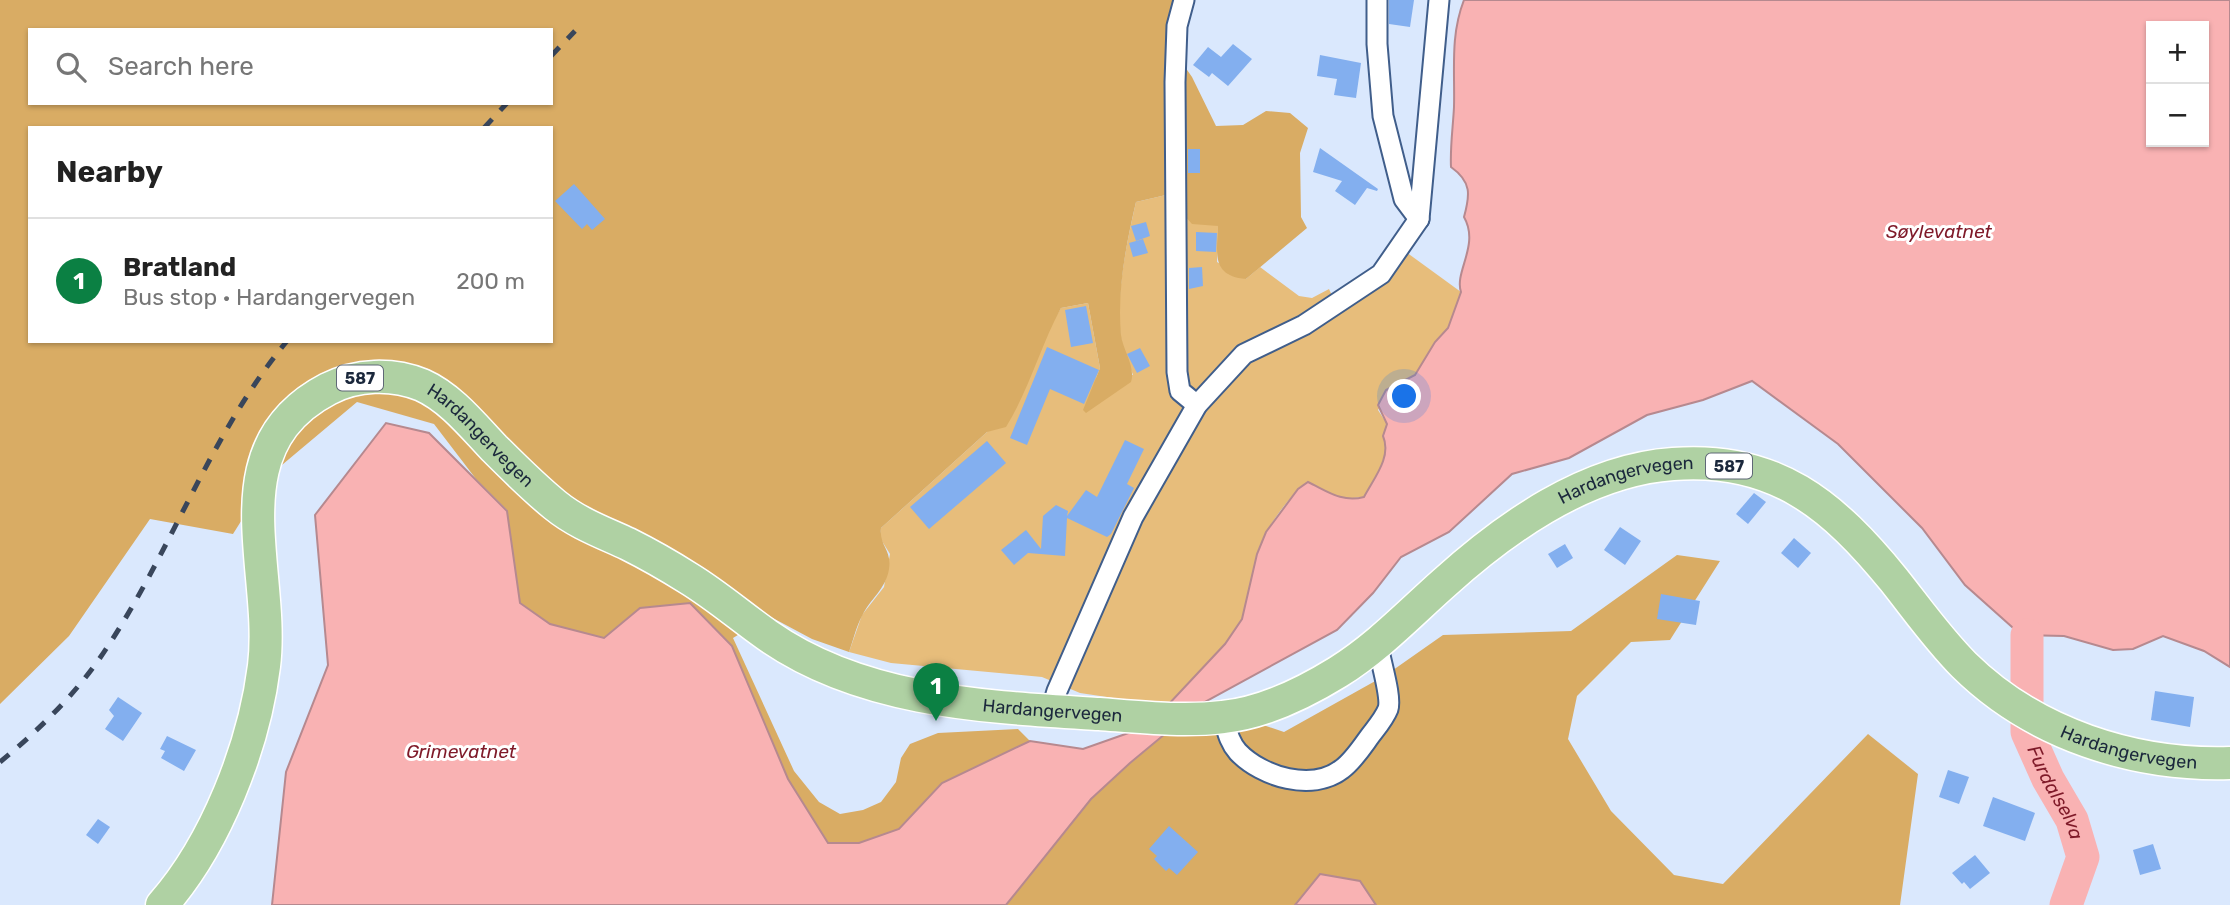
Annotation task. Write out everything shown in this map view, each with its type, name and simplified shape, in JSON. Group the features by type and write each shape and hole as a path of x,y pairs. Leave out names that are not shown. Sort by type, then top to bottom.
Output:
{"main road":[{"name":"Hardangervegen","path":"162,905 194,863 248,743 265,658 265,618 257,544 257,506 266,458 276,436 306,403 342,383 362,377 403,379 436,393 471,423 521,475 559,508 593,530 629,545 690,579 774,640 818,664 863,683 914,695 1013,709 1144,717 1211,718 1281,701 1311,688 1378,645 1504,533 1556,502 1626,471 1670,464 1711,464 1755,470 1797,488 1829,512 1860,540 1938,638 1968,669 1994,691 2037,719 2077,738 2120,751 2163,759 2230,763"}],"street":[{"path":"1184,0 1177,26 1175,82 1177,372 1180,391 1197,405"},
{"path":"1377,0 1377,44 1383,116 1404,199 1419,219"},
{"path":"1051,711 1057,691 1133,517 1197,405 1244,354 1304,325 1381,274 1419,219 1439,0"},
{"path":"1211,718 1238,751 1273,775 1312,780 1341,770 1363,746 1389,706 1378,645"}],"shaded area":[{"path":"0,0 1176,0 1171,47 1192,77 1216,126 1243,125 1266,111 1290,113 1308,128 1300,153 1301,217 1307,228 1246,279 1235,277 1221,268 1217,254 1218,226 1192,224 1166,195 1136,202 1120,301 1121,335 1131,365 1131,382 1086,413 1083,410 1100,368 1088,303 1061,308 1006,427 987,432 881,528 889,557 889,569 881,588 862,616 849,652 812,639 769,616 733,638 794,771 819,802 840,814 863,810 881,802 896,782 901,758 910,744 938,733 1018,729 1030,741 942,783 899,829 859,843 828,843 788,779 732,646 640,608 605,639 550,624 520,603 507,510 476,479 434,424 357,402 270,475 233,534 150,519 69,636 0,704"},
{"path":"1166,195 1218,226 1217,262 1246,279 1260,267 1299,296 1312,298 1329,289 1334,300 1375,270 1395,244 1461,292 1448,328 1435,342 1415,376 1393,385 1378,410 1387,424 1383,436 1384,460 1364,497 1342,499 1308,482 1292,496 1270,526 1259,547 1247,605 1234,632 1217,655 1167,706 1080,693 1042,677 891,663 849,652 862,615 884,587 890,554 880,538 881,528 987,432 1061,308 1088,303 1100,368 1096,378 1133,375 1122,343 1120,322 1126,252 1136,202"},
{"path":"1677,555 1720,561 1670,640 1631,642 1577,696 1568,739 1611,811 1674,875 1723,884 1868,734 1918,774 1900,905 1376,905 1360,881 1320,874 1295,905 1006,905 1091,799 1201,704 1284,732 1386,675 1443,635 1571,631"}],"water":[{"name":"Søylevatnet","path":"1464,0 2230,0 2230,667 2204,651 2163,636 2133,649 2113,650 2064,636 2021,635 1965,585 1922,528 1838,444 1752,381 1703,400 1647,415 1569,458 1512,474 1449,532 1401,557 1373,593 1337,630 1201,704 1130,763 1091,799 1006,905 272,905 286,772 328,665 315,515 386,423 429,433 507,511 520,603 550,624 604,638 640,608 690,603 732,646 788,779 828,843 859,843 899,829 942,783 1030,741 1083,749 1134,731 1167,706 1225,644 1242,619 1257,554 1266,532 1298,489 1308,482 1342,497 1364,497 1384,460 1383,436 1387,424 1378,405 1386,390 1415,375 1435,342 1448,328 1461,292 1461,276 1469,238 1464,217 1468,189 1463,178 1451,167 1457,27"},
{"path":"1320,874 1360,881 1376,905 1295,905"}],"building":[{"path":"1389,0 1414,0 1410,27 1389,24"},
{"path":"1233,44 1252,59 1228,86 1212,73 1209,77 1193,65 1208,47 1221,57"},
{"path":"1320,55 1361,63 1356,98 1334,95 1337,79 1317,76"},
{"path":"1320,148 1378,189 1377,191 1367,188 1355,205 1335,191 1342,181 1313,172"},
{"path":"1188,149 1200,149 1200,173 1188,173"},
{"path":"574,184 605,219 592,230 587,224 582,229 555,201"},
{"path":"1146,222 1150,236 1136,241 1131,226"},
{"path":"1196,232 1217,233 1216,252 1196,251"},
{"path":"1143,239 1148,253 1133,257 1129,243"},
{"path":"1202,267 1203,286 1189,289 1189,268"},
{"path":"1086,306 1093,343 1071,347 1065,310"},
{"path":"1047,347 1099,370 1084,404 1050,389 1027,445 1010,438"},
{"path":"1140,348 1150,366 1137,373 1127,354"},
{"path":"1125,440 1144,449 1127,484 1134,488 1111,534 1107,537 1067,518 1065,556 1028,553 1014,565 1001,550 1026,530 1041,549 1043,516 1056,505 1068,511 1067,516 1086,490 1097,497"},
{"path":"987,441 1006,463 929,529 910,507"},
{"path":"1754,493 1766,502 1748,524 1736,514"},
{"path":"1620,527 1641,541 1625,565 1604,550"},
{"path":"1794,538 1811,553 1798,568 1781,553"},
{"path":"1565,544 1573,558 1557,568 1548,554"},
{"path":"1661,594 1700,601 1696,625 1657,619"},
{"path":"2155,691 2194,697 2190,727 2151,720"},
{"path":"118,697 142,713 123,741 105,729 114,716 109,710"},
{"path":"167,736 196,750 184,771 161,758 165,751 160,749"},
{"path":"1948,770 1969,777 1959,804 1939,797"},
{"path":"1993,797 2035,813 2025,841 1983,826"},
{"path":"98,819 110,827 98,844 86,835"},
{"path":"1169,826 1198,852 1177,875 1169,868 1166,871 1154,859 1157,856 1149,849"},
{"path":"2153,844 2161,869 2140,875 2133,850"},
{"path":"1975,855 1990,873 1970,889 1952,873"}],"waterway":[{"name":"Furdalselva","path":"2027,635 2027,732 2048,779 2072,820 2083,857 2066,905"}],"railway":[{"path":"553,54 575,31"},
{"path":"486,126 505,105"},
{"path":"0,762 57,710 106,649 130,611 213,453 260,377 286,343"}],"place":[{"name":"Bratland","path":"936,721"}],"water label":[{"name":"Grimevatnet","path":"461,751"}]}
